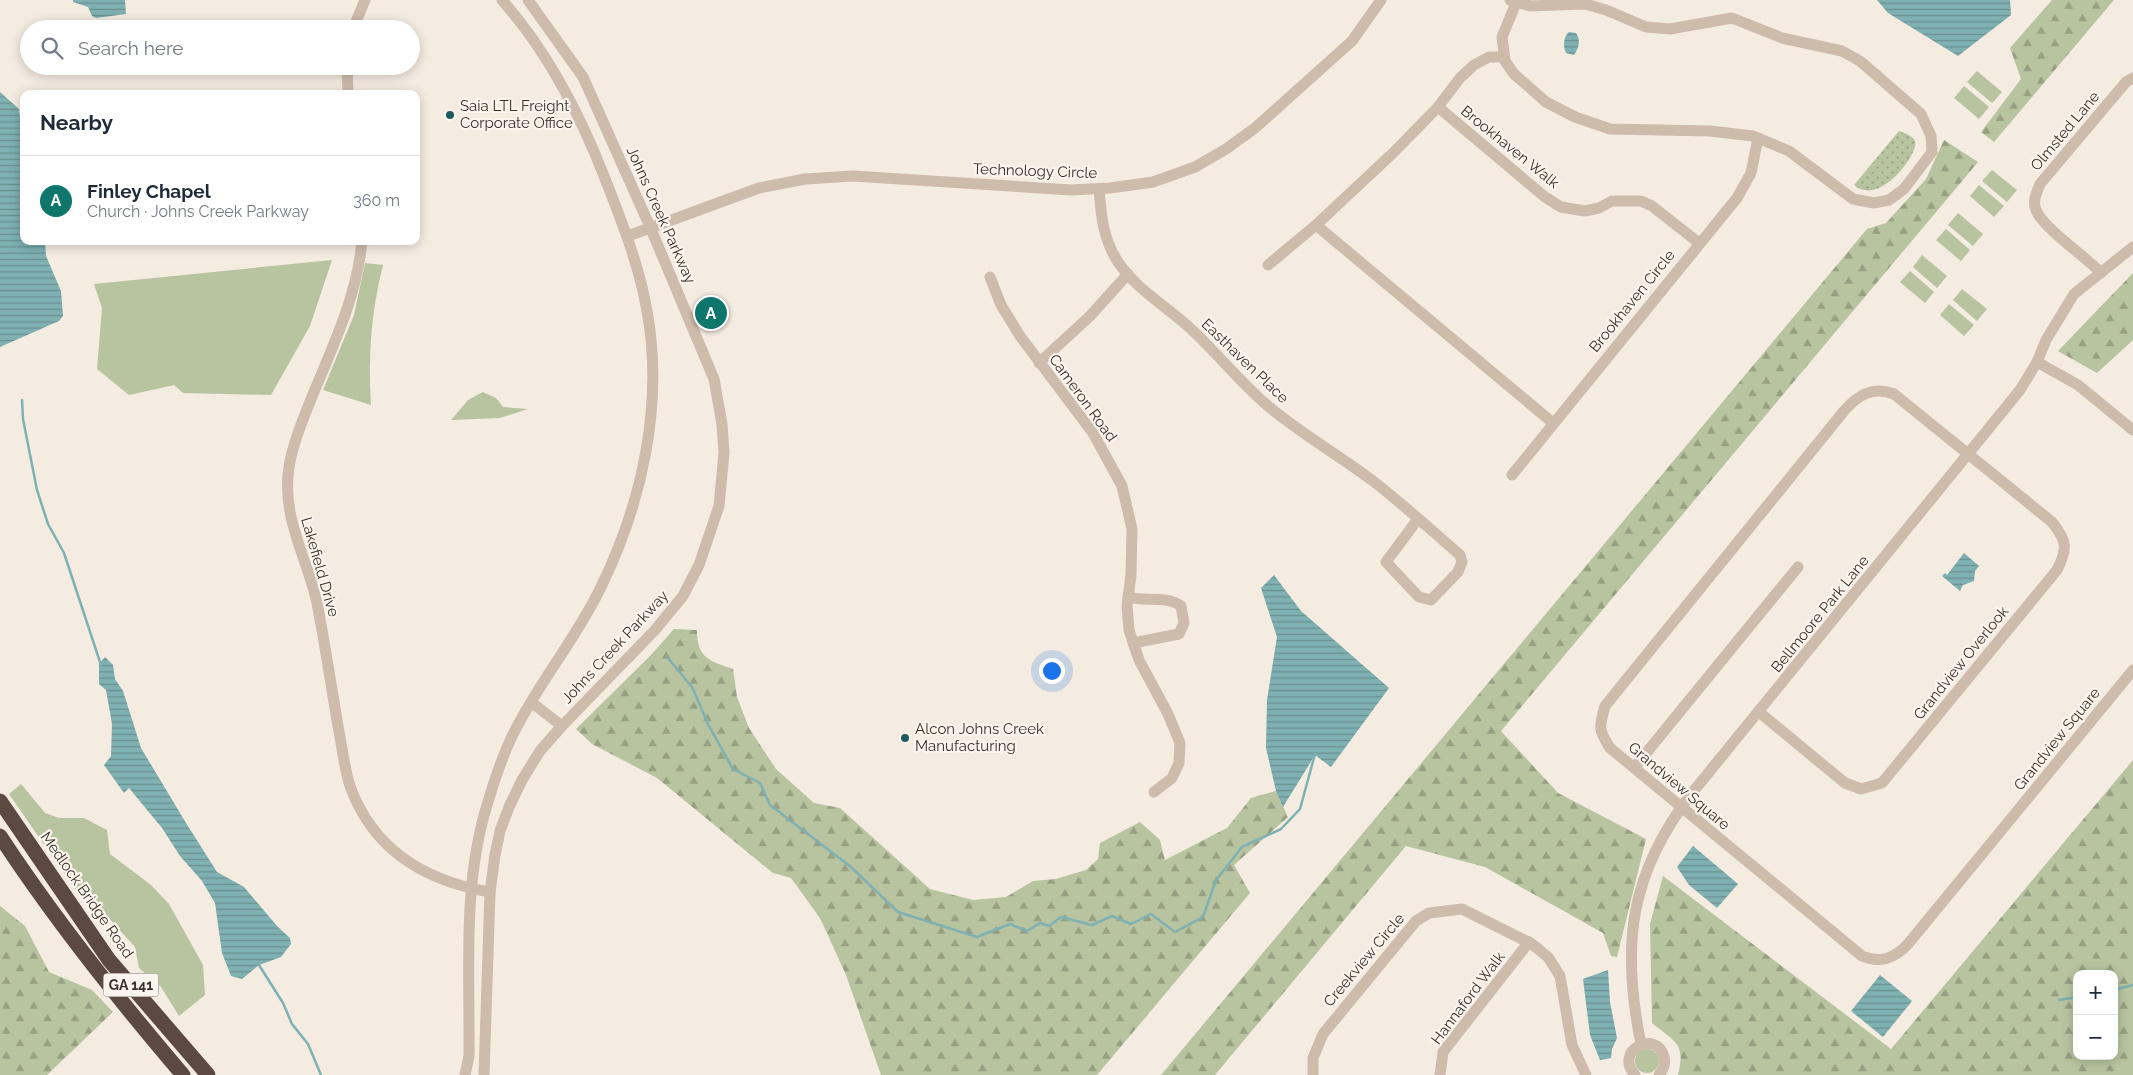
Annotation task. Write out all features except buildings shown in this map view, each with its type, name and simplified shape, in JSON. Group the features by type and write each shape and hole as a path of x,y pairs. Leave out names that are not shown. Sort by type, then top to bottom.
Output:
{"highway":[{"name":"Medlock Bridge Road","path":"0,801 109,960 208,1075"},
{"name":"GA 141","path":"0,836 32,885 92,964 131,1014 183,1075"}],"street":[{"path":"357,20 365,0"},
{"name":"Johns Creek Parkway","path":"465,1075 469,1056 471,888 481,826 501,764 518,724 572,638 600,588 621,542 639,485 653,383 647,311 628,236 588,136 560,79 518,18 502,0"},
{"name":"Johns Creek Parkway","path":"484,1075 490,892 500,831 526,773 540,751 655,630 683,596 700,565 719,506 724,454 722,424 714,378 652,229 582,78 528,0"},
{"name":"Technology Circle","path":"628,236 652,229 759,188 813,178 853,176 1071,190 1099,189 1153,182 1195,166 1226,149 1255,128 1352,41 1381,0"},
{"path":"1513,1 1530,6 1585,4 1606,10 1646,27 1670,29 1732,18 1782,38 1842,52 1860,61 1921,114 1931,136 1932,152 1904,189 1889,200 1874,203 1854,199 1789,150 1758,138 1710,131 1610,129 1576,117 1546,102 1514,74 1504,57 1502,37 1513,1"},
{"path":"1268,265 1316,225 1393,153 1438,107 1460,78 1474,65 1489,57 1504,57"},
{"path":"347,75 348,90"},
{"name":"Olmsted Lane","path":"2101,272 2043,222 2034,202 2040,184 2126,82 2133,78"},
{"name":"Brookhaven Walk","path":"1438,107 1546,197 1561,207 1585,212 1600,208 1612,201 1641,201 1652,206 1699,243"},
{"name":"Brookhaven Circle","path":"1512,474 1743,188 1750,173 1758,138"},
{"name":"Easthaven Place","path":"1099,189 1103,228 1115,256 1140,287 1186,324 1212,349 1238,380 1268,406 1304,434 1373,481 1418,519 1460,555 1462,562 1458,572 1431,600 1419,597 1386,562 1418,519"},
{"path":"1316,225 1553,423"},
{"name":"Lakefield Drive","path":"361,245 356,282 349,305 294,441 288,469 290,517 316,602 345,767 358,805 379,836 408,862 442,880 490,892"},
{"name":"Bellmoore Park Lane","path":"1641,1044 1633,1004 1630,960 1632,926 1649,862 1668,826 2020,390 2037,362 2046,340 2074,294 2133,247"},
{"path":"1038,363 1090,316 1128,274"},
{"name":"Cameron Road","path":"990,277 1001,305 1038,363 1093,433 1122,486 1132,529 1131,575 1128,597 1129,630 1139,660 1168,714 1180,743 1179,763 1172,778 1154,792"},
{"path":"2037,362 2078,385 2133,430"},
{"name":"Grandview Square","path":"1969,454 1894,394 1877,391 1864,393 1856,398 1605,706 1600,724 1601,733 1610,748 1862,956 1876,959 1897,956 2133,670"},
{"name":"Grandview Overlook","path":"1759,712 1846,783 1861,789 1882,783 2046,582 2062,560 2063,536 2052,522 1969,454"},
{"path":"1638,763 1798,567"},
{"path":"1128,597 1172,600 1181,606 1184,623 1179,634 1133,643"},
{"path":"531,702 562,726"},
{"name":"Creekview Circle","path":"1313,1075 1313,1058 1323,1034 1416,921 1429,913 1462,909 1528,942 1548,957 1560,976 1572,1045 1586,1075"},
{"name":"Hannaford Walk","path":"1440,1075 1443,1052 1528,942"},
{"path":"1628,1073 1632,1052 1641,1044 1653,1045 1662,1052 1665,1064 1659,1075"}],"green space":[{"path":"2052,0 2114,0 1994,142 1981,132 2021,79 2010,48"},
{"path":"1977,71 2002,92 1992,103 1967,82"},
{"path":"1964,86 1989,107 1979,119 1954,98"},
{"path":"1899,131 1910,136 1915,141 1915,147 1905,165 1886,184 1876,189 1865,190 1854,185"},
{"path":"1944,140 1978,162 1501,731 1558,793 1646,839 1617,957 1611,956 1603,933 1485,867 1406,846 1215,1075 1161,1075 1867,229 1886,223 1926,179"},
{"path":"1992,170 2017,190 2007,202 1982,181"},
{"path":"1979,185 2004,206 1994,217 1970,196"},
{"path":"1958,213 1983,234 1973,246 1948,225"},
{"path":"1946,229 1970,250 1961,261 1936,240"},
{"path":"1922,255 1947,276 1937,288 1913,267"},
{"path":"332,260 310,326 271,395 183,393 174,385 129,395 97,369 102,308 94,284"},
{"path":"365,263 383,265 371,335 371,405 323,390 354,315"},
{"path":"1910,271 1934,292 1925,303 1900,282"},
{"path":"2133,273 2133,340 2097,373 2058,351"},
{"path":"1962,289 1987,309 1977,321 1953,300"},
{"path":"1949,304 1974,325 1964,336 1940,315"},
{"path":"483,392 496,398 503,407 528,409 500,418 451,420 468,400"},
{"path":"674,629 697,630 699,647 702,653 711,661 733,669 737,697 749,728 776,769 814,803 840,808 930,889 973,900 1006,897 1033,881 1056,879 1086,870 1098,859 1100,843 1140,822 1160,840 1165,860 1227,828 1251,798 1276,791 1288,817 1234,865 1250,893 1097,1075 881,1075 846,975 820,918 791,878 773,873 657,778 592,744 576,729 650,656"},
{"path":"2133,760 2133,1075 1678,1075 1681,1056 1677,1044 1652,1023 1650,924 1663,876 1891,1049"},
{"path":"21,784 45,813 59,818 84,818 107,830 110,854 151,885 169,904 203,965 205,995 179,1016 161,987 139,968 135,947 87,894 77,892 9,794"},
{"path":"0,906 25,926 49,972 92,990 113,1012 47,1075 0,1075"},
{"path":"1647,1049 1656,1052 1659,1061 1656,1070 1647,1073 1638,1070 1635,1061 1638,1052"}],"water":[{"path":"73,0 125,0 126,14 96,18 92,16 88,7 73,2"},
{"path":"1877,0 2010,0 2011,15 1958,56 1888,13"},
{"path":"1569,32 1576,33 1579,41 1574,55 1566,53 1564,48 1564,42"},
{"path":"0,92 19,109 20,245 45,245 46,256 61,291 63,316 59,321 0,347"},
{"path":"1964,553 1979,566 1975,571 1974,581 1963,585 1960,591 1942,576 1945,573 1947,575"},
{"path":"1274,575 1301,611 1389,688 1331,767 1315,755 1283,807 1276,791 1266,748 1267,700 1277,637 1261,588"},
{"path":"105,657 113,665 115,679 123,691 141,748 217,872 244,887 277,926 290,938 291,944 281,957 259,965 242,979 231,976 222,953 215,903 202,881 180,856 162,828 129,788 124,793 104,765 111,756 112,724 106,690 99,684 99,664"},
{"path":"1693,846 1738,884 1717,908 1689,885 1677,867"},
{"path":"1608,970 1610,1002 1617,1038 1612,1049 1611,1058 1600,1060 1590,1035 1583,979"},
{"path":"1880,975 1912,1001 1883,1037 1851,1011"}],"waterway":[{"path":"22,400 23,419 37,490 48,524 64,553 101,665"},
{"path":"668,658 692,687 709,726 733,769 760,783 770,805 851,867 898,912 977,937 1010,924 1027,931 1040,923 1049,926 1061,917 1092,925 1112,916 1131,924 1151,914 1175,932 1203,917 1216,880 1242,847 1281,829 1300,809 1315,754"},
{"path":"259,965 283,1003 292,1024 308,1044 321,1075"},
{"path":"2118,989 2133,985"},
{"path":"2059,1000 2073,998"}],"place":[{"name":"Saia LTL Freight Corporate Office","path":"450,115"},
{"name":"Finley Chapel","path":"711,313"},
{"name":"Alcon Johns Creek Manufacturing","path":"905,738"}]}
